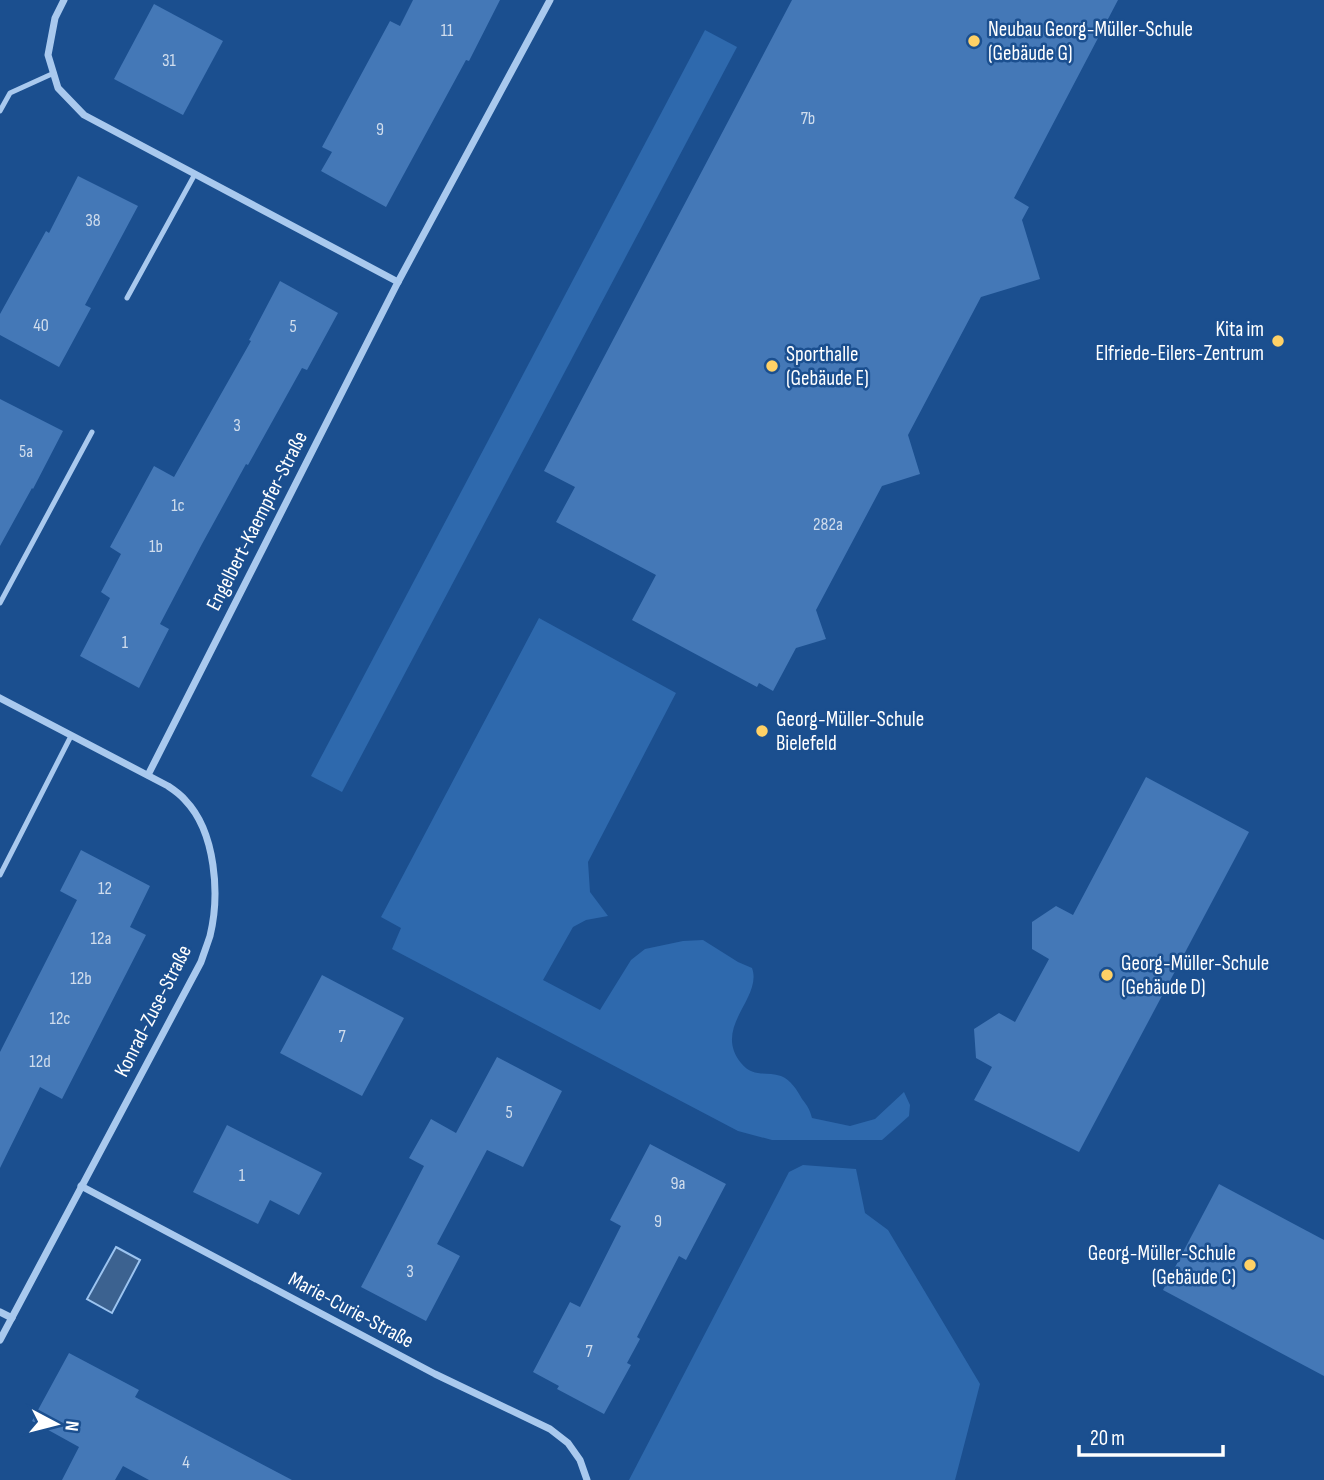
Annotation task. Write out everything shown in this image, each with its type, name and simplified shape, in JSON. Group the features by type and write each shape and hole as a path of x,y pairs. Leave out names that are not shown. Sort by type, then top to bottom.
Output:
{"street":[{"path":"64,0 55,18 48,55 58,88 84,115 398,282"},
{"name":"Engelbert-Kaempfer-Straße","path":"148,775 398,282 550,0"},
{"name":"Konrad-Zuse-Straße","path":"0,698 148,775 186,800 200,821 209,845 215,877 210,935 201,962 0,1340"},
{"name":"Marie-Curie-Straße","path":"81,1186 435,1374 550,1429 568,1443 580,1460 587,1480"},
{"path":"0,1312 12,1318"}],"lane":[{"path":"0,111 10,93 54,73"},
{"path":"127,298 195,174"},
{"path":"0,603 92,432"},
{"path":"0,874 71,736"}],"shaded area":[{"path":"705,30 737,47 342,792 311,776"},
{"path":"539,618 676,693 588,862 590,892 608,916 586,920 573,927 543,980 600,1010 631,960 645,949 703,940 752,968 751,990 732,1037 734,1050 741,1063 750,1071 781,1076 788,1080 807,1106 812,1118 850,1126 875,1119 904,1092 910,1105 909,1116 882,1140 772,1140 738,1131 392,949 401,928 381,917"},
{"path":"803,1165 856,1169 865,1213 888,1230 980,1384 955,1480 629,1480 789,1172"},
{"path":"116,1247 140,1260 112,1313 87,1299"}],"building":[{"path":"413,0 500,0 469,61 466,60 386,207 321,171 332,152 322,147 390,21 400,26"},
{"name":"Sporthalle (Gebäude E)","path":"792,0 1118,0 1014,198 1029,207 1022,220 1040,279 981,297 908,435 920,474 882,486 816,610 826,639 796,648 773,691 759,683 757,687 632,620 656,575 556,522 575,487 544,471"},
{"path":"154,4 223,41 183,115 114,79"},
{"path":"78,176 138,206 85,305 91,308 59,367 0,335 0,314 46,231 49,233"},
{"path":"280,281 338,313 307,370 302,368 202,544 160,624 169,629 139,688 80,656 110,598 101,592 121,554 110,547 154,466 174,477 251,341 249,340"},
{"path":"0,399 63,431 0,546"},
{"name":"Georg-Müller-Schule (Gebäude D)","path":"1146,777 1249,832 1079,1152 974,1100 992,1067 976,1058 974,1029 999,1013 1015,1022 1049,959 1032,949 1032,922 1056,906 1073,915"},
{"path":"81,850 150,886 130,927 146,935 62,1099 40,1087 0,1168 0,1052 77,900 60,891"},
{"path":"322,975 404,1018 362,1096 280,1053"},
{"path":"497,1057 562,1091 523,1167 487,1150 437,1244 460,1256 426,1321 361,1287 424,1166 409,1158 431,1119 456,1133"},
{"path":"227,1125 322,1173 299,1215 270,1200 258,1224 193,1192"},
{"path":"650,1144 726,1184 686,1260 679,1256 637,1337 640,1339 627,1363 631,1365 604,1414 557,1389 559,1386 533,1372 570,1302 580,1307 621,1226 610,1220"},
{"name":"Georg-Müller-Schule (Gebäude C)","path":"1219,1184 1324,1240 1324,1376 1163,1290"},
{"path":"69,1353 139,1390 135,1397 292,1480 149,1480 123,1466 115,1480 62,1480 79,1447 32,1421"}],"place":[{"name":"Neubau Georg-Müller-Schule (Gebäude G)","path":"974,41"},
{"name":"Kita im Elfriede-Eilers-Zentrum","path":"1278,341"},
{"name":"Sporthalle (Gebäude E)","path":"772,366"},
{"name":"Georg-Müller-Schule Bielefeld","path":"762,731"},
{"name":"Georg-Müller-Schule (Gebäude D)","path":"1107,975"},
{"name":"Georg-Müller-Schule (Gebäude C)","path":"1250,1265"}]}
